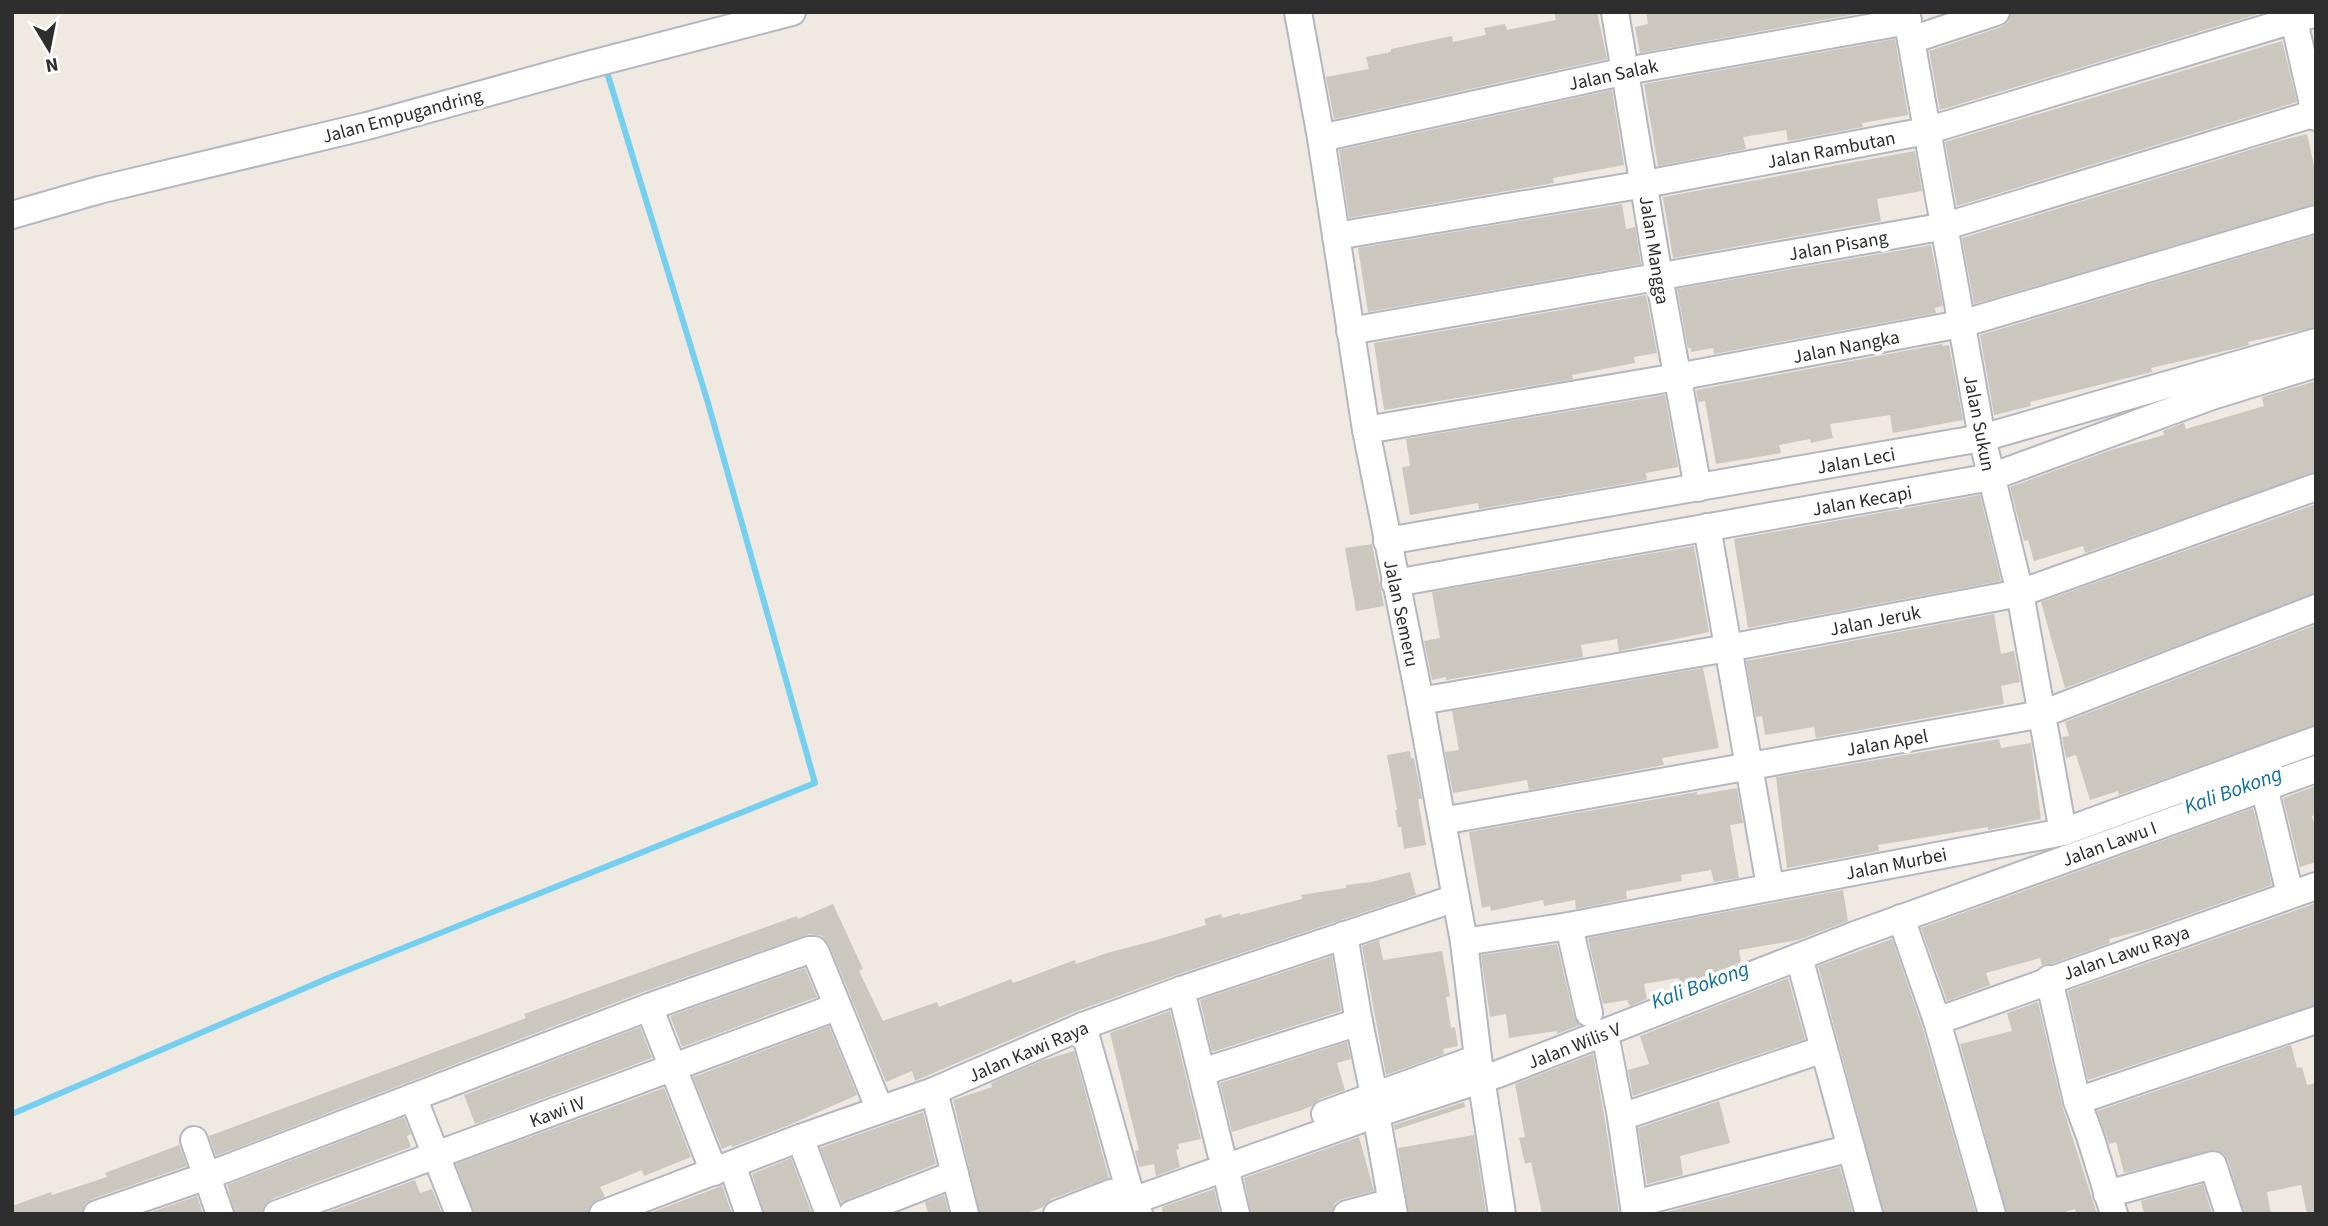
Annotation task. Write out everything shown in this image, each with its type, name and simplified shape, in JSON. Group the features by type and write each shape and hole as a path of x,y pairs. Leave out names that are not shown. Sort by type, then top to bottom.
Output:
{"street":[{"name":"Jalan Empugandring","path":"12,215 99,190 367,126 792,12"},
{"name":"Jalan Mangga","path":"1615,12 1659,277 1698,488"},
{"name":"Jalan Salak","path":"1321,138 1626,71 1996,12"},
{"name":"Jalan Semeru","path":"1299,13 1366,430 1464,942 1479,1069 1502,1214"},
{"path":"2301,15 2316,115"},
{"name":"Jalan Rambutan","path":"1336,236 1645,184 1926,131 2301,15"},
{"name":"Jalan Sukun","path":"1909,24 1982,438 2020,593 2063,832"},
{"name":"Jalan Pisang","path":"1350,331 1946,226 2316,115"},
{"name":"Jalan Nangka","path":"1366,430 1677,377 1961,324 2316,219"},
{"name":"Jalan Leci","path":"1387,541 1982,438 2316,342"},
{"name":"Jalan Kecapi","path":"1395,583 1990,477 2212,396 2316,364"},
{"name":"Jalan Jeruk","path":"1420,701 1728,648 2020,593 2316,487"},
{"path":"1707,527 1770,886"},
{"path":"1438,532 1445,574"},
{"name":"Jalan Apel","path":"1442,821 2042,714 2316,608"},
{"name":"Jalan Murbei","path":"1464,942 1569,926 2063,832 2261,774 2316,740"},
{"name":"Jalan Lawu I","path":"1901,918 2261,774 2316,769"},
{"path":"2261,774 2290,894"},
{"name":"Jalan Lawu Raya","path":"1937,1021 2316,886"},
{"name":"Jalan Kawi Raya","path":"603,1214 657,1204 723,1169 800,1138 934,1091 1083,1026 1181,990 1456,898"},
{"path":"1901,918 1937,1021 1993,1214"},
{"name":"Jalan Wilis V","path":"1134,1197 1223,1160 1479,1069 1605,1034 1901,918"},
{"path":"1569,926 1589,1013"},
{"path":"1344,935 1394,1208 1347,1214"},
{"path":"104,1212 207,1176 649,1007 814,950 880,1110"},
{"path":"1799,957 1869,1214"},
{"path":"2049,979 2077,1101 2111,1204 2213,1165 2229,1214"},
{"path":"1181,990 1236,1214"},
{"path":"649,1007 671,1069 748,1214"},
{"name":"Kawi IV","path":"277,1214 836,1007"},
{"path":"2077,1101 2316,1020"},
{"path":"1202,1072 1359,1022"},
{"path":"1083,1026 1134,1197"},
{"path":"1605,1034 1635,1209 1851,1148"},
{"path":"1621,1117 1824,1049"},
{"path":"934,1091 965,1214"},
{"path":"413,1097 460,1214"},
{"path":"800,1138 829,1214"},
{"path":"194,1140 220,1214"},
{"path":"852,1214 955,1174"},
{"path":"1057,1214 1134,1197"},
{"path":"1096,1214 1134,1197"}],"building":[{"path":"1554,12 1597,12 1607,59 1334,119 1326,77 1369,69 1366,57 1452,36 1453,42 1486,35 1484,28 1505,24 1507,30 1556,20"},
{"path":"1646,12 1867,12 1640,53 1635,27 1648,24"},
{"path":"2011,12 2261,13 1940,110 1929,51 2001,27 2008,22"},
{"path":"1895,39 1908,115 1862,123 1863,127 1788,141 1786,130 1743,137 1746,149 1658,166 1644,84"},
{"path":"2282,41 2297,102 1957,206 1945,142"},
{"path":"1612,90 1624,165 1553,178 1554,183 1349,218 1339,150"},
{"path":"2307,134 2316,175 2316,204 1974,304 1962,238"},
{"path":"1915,151 1922,191 1877,199 1881,221 1673,258 1663,197"},
{"path":"1622,204 1626,229 1635,227 1641,264 1368,312 1358,248"},
{"path":"2316,235 2316,327 2151,368 2152,372 2030,402 2031,406 1994,415 1980,335"},
{"path":"1931,245 1943,306 1935,308 1936,313 1714,354 1713,348 1691,352 1691,348 1688,348 1677,289"},
{"path":"1646,295 1657,353 1634,357 1635,363 1572,375 1573,379 1384,410 1374,343"},
{"path":"1942,344 1949,345 1963,420 1893,433 1890,415 1830,424 1833,438 1811,443 1810,439 1779,445 1781,453 1716,464 1705,401 1698,402 1696,390"},
{"path":"2316,381 2316,472 2085,553 2083,546 2034,561 2028,540 2024,541 2010,487 2111,450 2164,435 2163,431 2184,423 2186,429 2264,406 2262,397"},
{"path":"1665,395 1678,467 1646,473 1647,480 1479,509 1478,503 1410,515 1402,467 1410,466 1406,439"},
{"path":"1980,495 2001,581 1748,628 1734,539"},
{"path":"2316,504 2316,593 2065,688 2041,602"},
{"path":"1372,544 1384,606 1356,611 1345,548"},
{"path":"1694,546 1709,632 1619,651 1617,639 1581,645 1583,657 1446,680 1446,677 1432,680 1424,641 1440,638 1432,592"},
{"path":"1994,614 2001,654 2014,651 2020,682 2001,686 2004,704 1816,738 1814,727 1765,735 1762,716 1756,717 1746,661"},
{"path":"2316,625 2316,725 2119,795 2118,791 2090,800 2076,755 2066,758 2062,737 2069,736 2065,722"},
{"path":"1703,668 1719,748 1662,758 1664,765 1529,790 1527,780 1453,793 1445,752 1459,750 1452,711"},
{"path":"1999,739 2001,748 2031,743 2041,819 1988,830 1988,827 1878,845 1879,851 1787,868 1776,777"},
{"path":"1410,751 1411,758 1414,758 1422,799 1418,799 1426,845 1404,849 1387,755"},
{"path":"2316,786 2316,815 2312,816 2316,830 2316,862 2300,867 2283,798"},
{"path":"1737,788 1743,823 1730,825 1739,878 1714,882 1711,870 1681,875 1682,881 1626,891 1627,899 1576,909 1575,900 1544,906 1543,900 1491,911 1490,906 1482,908 1469,832 1697,792 1697,795"},
{"path":"2253,808 2272,885 2148,929 2109,939 2110,943 2051,964 2042,965 2040,958 1986,973 1990,985 1947,1001 1921,928"},
{"path":"1410,872 1416,895 1077,1011 915,1081 912,1071 886,1082 830,947 822,936 809,934 643,992 216,1156 209,1136 526,1018 524,1014 797,916 798,919 833,904 863,969 859,971 883,1021 937,1002 939,1007 1011,979 1013,983 1075,960 1076,964 1206,925 1204,919 1221,914 1222,918 1240,915 1302,899 1301,895 1346,888 1346,885"},
{"path":"1843,890 1848,921 1798,940 1739,950 1741,962 1681,986 1679,978 1644,984 1647,999 1630,1006 1627,1000 1603,1004 1588,938"},
{"path":"2316,903 2316,1005 2088,1080 2068,991"},
{"path":"1892,939 1922,1026 1976,1214 1884,1214 1818,966"},
{"path":"1379,940 1383,960 1442,951 1450,996 1446,997 1451,1028 1455,1027 1458,1046 1443,1049 1444,1054 1386,1075 1362,946"},
{"path":"1557,944 1574,1017 1580,1025 1557,1034 1557,1031 1509,1038 1506,1014 1490,1017 1481,955"},
{"path":"1332,956 1341,1011 1212,1052 1200,1000"},
{"path":"805,968 817,997 682,1047 670,1016"},
{"path":"1788,978 1805,1039 1633,1096 1628,1070 1649,1064 1640,1036"},
{"path":"2038,1002 2062,1105 2097,1214 2076,1214 2075,1209 2058,1214 2007,1214 1960,1044 2012,1031 2007,1013"},
{"path":"1170,1011 1201,1139 1178,1144 1179,1149 1176,1150 1180,1167 1156,1176 1154,1164 1139,1167 1135,1151 1139,1150 1110,1033"},
{"path":"829,1026 857,1095 789,1125 722,1149 693,1077"},
{"path":"640,1027 652,1058 475,1124 464,1095"},
{"path":"1347,1042 1351,1059 1337,1063 1345,1090 1320,1099 1302,1110 1232,1132 1220,1083"},
{"path":"2291,1045 2297,1068 2302,1067 2307,1085 2316,1083 2316,1214 2307,1214 2301,1185 2267,1192 2271,1214 2244,1214 2228,1160 2223,1153 2216,1150 2124,1173 2116,1142 2109,1144 2097,1111"},
{"path":"1074,1051 1109,1178 1051,1199 1043,1207 1025,1214 980,1214 953,1100 992,1087 991,1083 1041,1061"},
{"path":"1593,1054 1619,1214 1542,1214 1531,1162 1525,1164 1519,1138 1525,1137 1515,1084"},
{"path":"664,1088 691,1157 644,1176 642,1170 600,1187 605,1197 591,1204 588,1214 474,1214 456,1164"},
{"path":"1719,1101 1730,1143 1680,1156 1683,1175 1647,1184 1638,1128"},
{"path":"1464,1102 1465,1107 1395,1130 1394,1125"},
{"path":"923,1112 936,1164 841,1202 820,1148"},
{"path":"404,1117 411,1134 407,1136 411,1147 272,1199 265,1205 262,1214 235,1214 227,1185"},
{"path":"1474,1135 1486,1214 1409,1214 1398,1148"},
{"path":"1359,1137 1374,1191 1342,1199 1335,1203 1332,1214 1251,1214 1244,1178"},
{"path":"179,1145 187,1166 92,1199 85,1204 82,1214 12,1214 12,1206 107,1177 105,1173"},
{"path":"791,1158 812,1214 764,1214 752,1174"},
{"path":"1840,1167 1853,1214 1659,1214"},
{"path":"415,1180 420,1193 432,1189 442,1214 323,1214"},
{"path":"2203,1184 2212,1214 2144,1214 2141,1201"},
{"path":"722,1185 732,1214 647,1214 719,1187"},
{"path":"1214,1189 1220,1214 1163,1214 1162,1207"},
{"path":"944,1195 949,1214 928,1214 925,1202"},
{"path":"197,1196 203,1214 146,1214"}],"waterway":[{"path":"12,1114 333,976 815,783 708,403 606,69"}],"water label":[{"name":"Kali Bokong","path":"2233,790"},
{"name":"Kali Bokong","path":"1700,985"}]}
